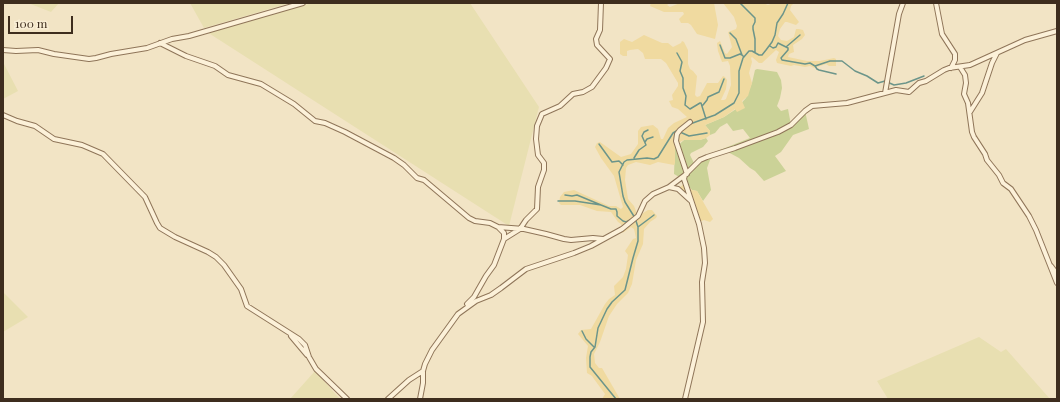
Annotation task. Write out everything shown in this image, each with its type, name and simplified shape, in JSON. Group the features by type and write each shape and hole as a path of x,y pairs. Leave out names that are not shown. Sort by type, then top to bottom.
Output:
{"street":[{"path":"3,50 38,50 89,59 141,49 303,3"},
{"path":"504,239 520,229 526,220 535,212 538,188 544,170 544,163 538,155 536,139 537,126 542,114 560,106 573,94 583,92 592,87 606,68 610,59 597,44 596,39 600,30 601,3"},
{"path":"885,93 899,14 904,3"},
{"path":"936,3 942,34 955,54 955,60 951,68"},
{"path":"458,314 476,301 491,295 526,269 574,253 622,229 638,216 645,201 653,194 669,187 686,174 700,160 778,132 791,125 812,106 848,103 896,90 909,92 919,83 926,81 939,72 951,68 970,66 1025,40 1057,31"},
{"path":"160,43 186,56 215,66 228,75 261,84 294,104 315,121 325,123 345,132 394,158 404,165 417,178 428,184 469,218 475,221 490,223 498,227 504,233 504,239 494,265 474,297 458,314 432,350 423,371 420,399"},
{"path":"969,114 971,108 982,93 992,63 998,53"},
{"path":"960,67 965,75 966,83 964,94 968,103 974,137 985,154 987,160 999,175 1003,183 1011,189 1029,216 1057,283"},
{"path":"3,115 35,126 54,139 82,144 103,154 145,197 160,228 216,257 224,265 241,289 247,306 299,339 305,345 309,357 316,369 347,399"},
{"path":"685,399 703,322 702,282 705,263 704,248 699,224 684,179 686,174 676,141 677,134 690,122"},
{"path":"669,187 683,192 692,201"},
{"path":"498,227 520,229 572,240 593,238 603,239"},
{"path":"1050,264 1057,274"},
{"path":"388,399 409,380 423,371"}],"shaded area":[{"path":"28,3 59,3 51,12"},
{"path":"190,3 290,3 204,28"},
{"path":"312,3 470,3 539,107 509,226 207,32"},
{"path":"3,62 18,91 3,99"},
{"path":"3,292 28,317 3,332"},
{"path":"979,337 1001,352 1006,349 1050,399 888,399 877,381"},
{"path":"315,371 340,399 290,399"}],"green space":[{"path":"755,70 777,72 781,80 782,88 777,106 781,111 788,109 791,125 805,111 809,129 793,135 781,152 775,156 786,171 764,181 755,171 739,158 726,151 715,155 710,160 707,168 711,190 703,201 697,191 692,190 681,178 674,174 675,148 684,140 700,140 706,138 708,141 703,147 690,155 695,165 710,154 750,138 743,129 733,131 727,123 720,127 715,133 710,135 710,131 705,125 724,117 736,109 746,98"}],"sand":[{"path":"651,3 670,3 667,5 670,7 680,3 714,3 718,25 715,39 697,34 691,25 688,23 681,23 679,19 684,14 683,12 664,12 650,6"},
{"path":"723,3 763,3 768,5 773,3 794,3 790,10 799,22 796,25 785,22 780,29 778,36 781,40 787,41 794,37 796,29 803,30 805,35 793,45 794,52 789,54 788,57 807,61 820,61 834,58 836,59 836,66 829,66 826,64 814,68 810,66 791,66 777,63 776,60 779,52 776,50 762,63 759,63 752,57 749,73 752,83 748,96 742,101 745,108 737,112 735,109 724,117 705,125 710,131 710,135 706,138 700,140 684,140 680,142 675,148 674,165 658,162 650,165 636,162 628,165 626,168 625,180 628,199 634,206 638,216 648,210 652,210 657,216 644,229 643,244 636,260 632,284 628,293 617,304 609,316 594,354 595,363 599,368 602,368 620,399 602,399 605,394 592,376 587,373 586,358 588,346 578,334 581,330 591,329 605,304 615,295 614,286 623,277 626,269 628,255 625,251 633,239 636,238 634,229 631,227 618,234 616,232 622,228 621,224 611,212 597,211 580,205 561,205 559,203 560,197 564,192 574,190 609,206 616,206 621,209 623,207 614,176 595,147 597,143 600,142 621,157 631,154 638,144 638,131 641,127 653,125 658,129 661,139 663,139 668,128 674,123 687,117 678,109 672,107 669,101 673,100 672,95 678,86 678,83 666,63 661,59 645,59 643,53 638,49 627,51 627,56 623,56 620,54 620,42 624,39 632,42 644,35 662,43 668,43 673,47 682,41 684,42 688,50 688,64 690,69 697,76 695,95 697,97 700,96 707,83 718,83 723,76 727,80 726,89 721,100 726,99 731,85 730,66 728,61 722,62 717,43 720,41 725,53 727,54 732,47 728,32 736,29 737,26 734,17"},
{"path":"685,183 692,190 697,191 713,219 710,222 704,220 699,222 692,201 678,189"}],"waterway":[{"path":"740,3 755,18 753,26 755,52"},
{"path":"690,124 715,115 734,103 739,93 739,71 743,58 749,51 762,55 772,42 777,23 788,3"},
{"path":"730,33 736,39 742,55"},
{"path":"786,47 800,35"},
{"path":"770,46 773,48 776,47 778,43 788,48 781,58 782,60 805,64 810,63 815,66 830,61 842,61 855,71 878,83 885,81 894,85 906,83 924,76"},
{"path":"720,45 725,58 730,58 740,54 744,57"},
{"path":"677,53 682,62 680,71 683,78 683,88 686,96 685,105 690,109 701,103 706,119"},
{"path":"815,66 819,70 836,74"},
{"path":"703,105 708,97 719,92 724,79"},
{"path":"634,158 639,150 646,145 642,136 644,132 648,130"},
{"path":"616,399 590,367 590,357 591,352 595,347 598,328 607,309 625,290 638,241 638,227 635,218 625,202 619,172 624,162 627,160 647,158 654,159 658,157 673,133 678,130"},
{"path":"680,132 689,136 707,133"},
{"path":"645,142 647,139 653,137"},
{"path":"599,144 612,162 619,161 623,165"},
{"path":"565,195 577,195 601,205"},
{"path":"558,201 575,201 601,205 611,209 616,209 617,216 623,221 626,222 630,220"},
{"path":"638,227 654,215"},
{"path":"582,331 586,339 594,347"}]}
